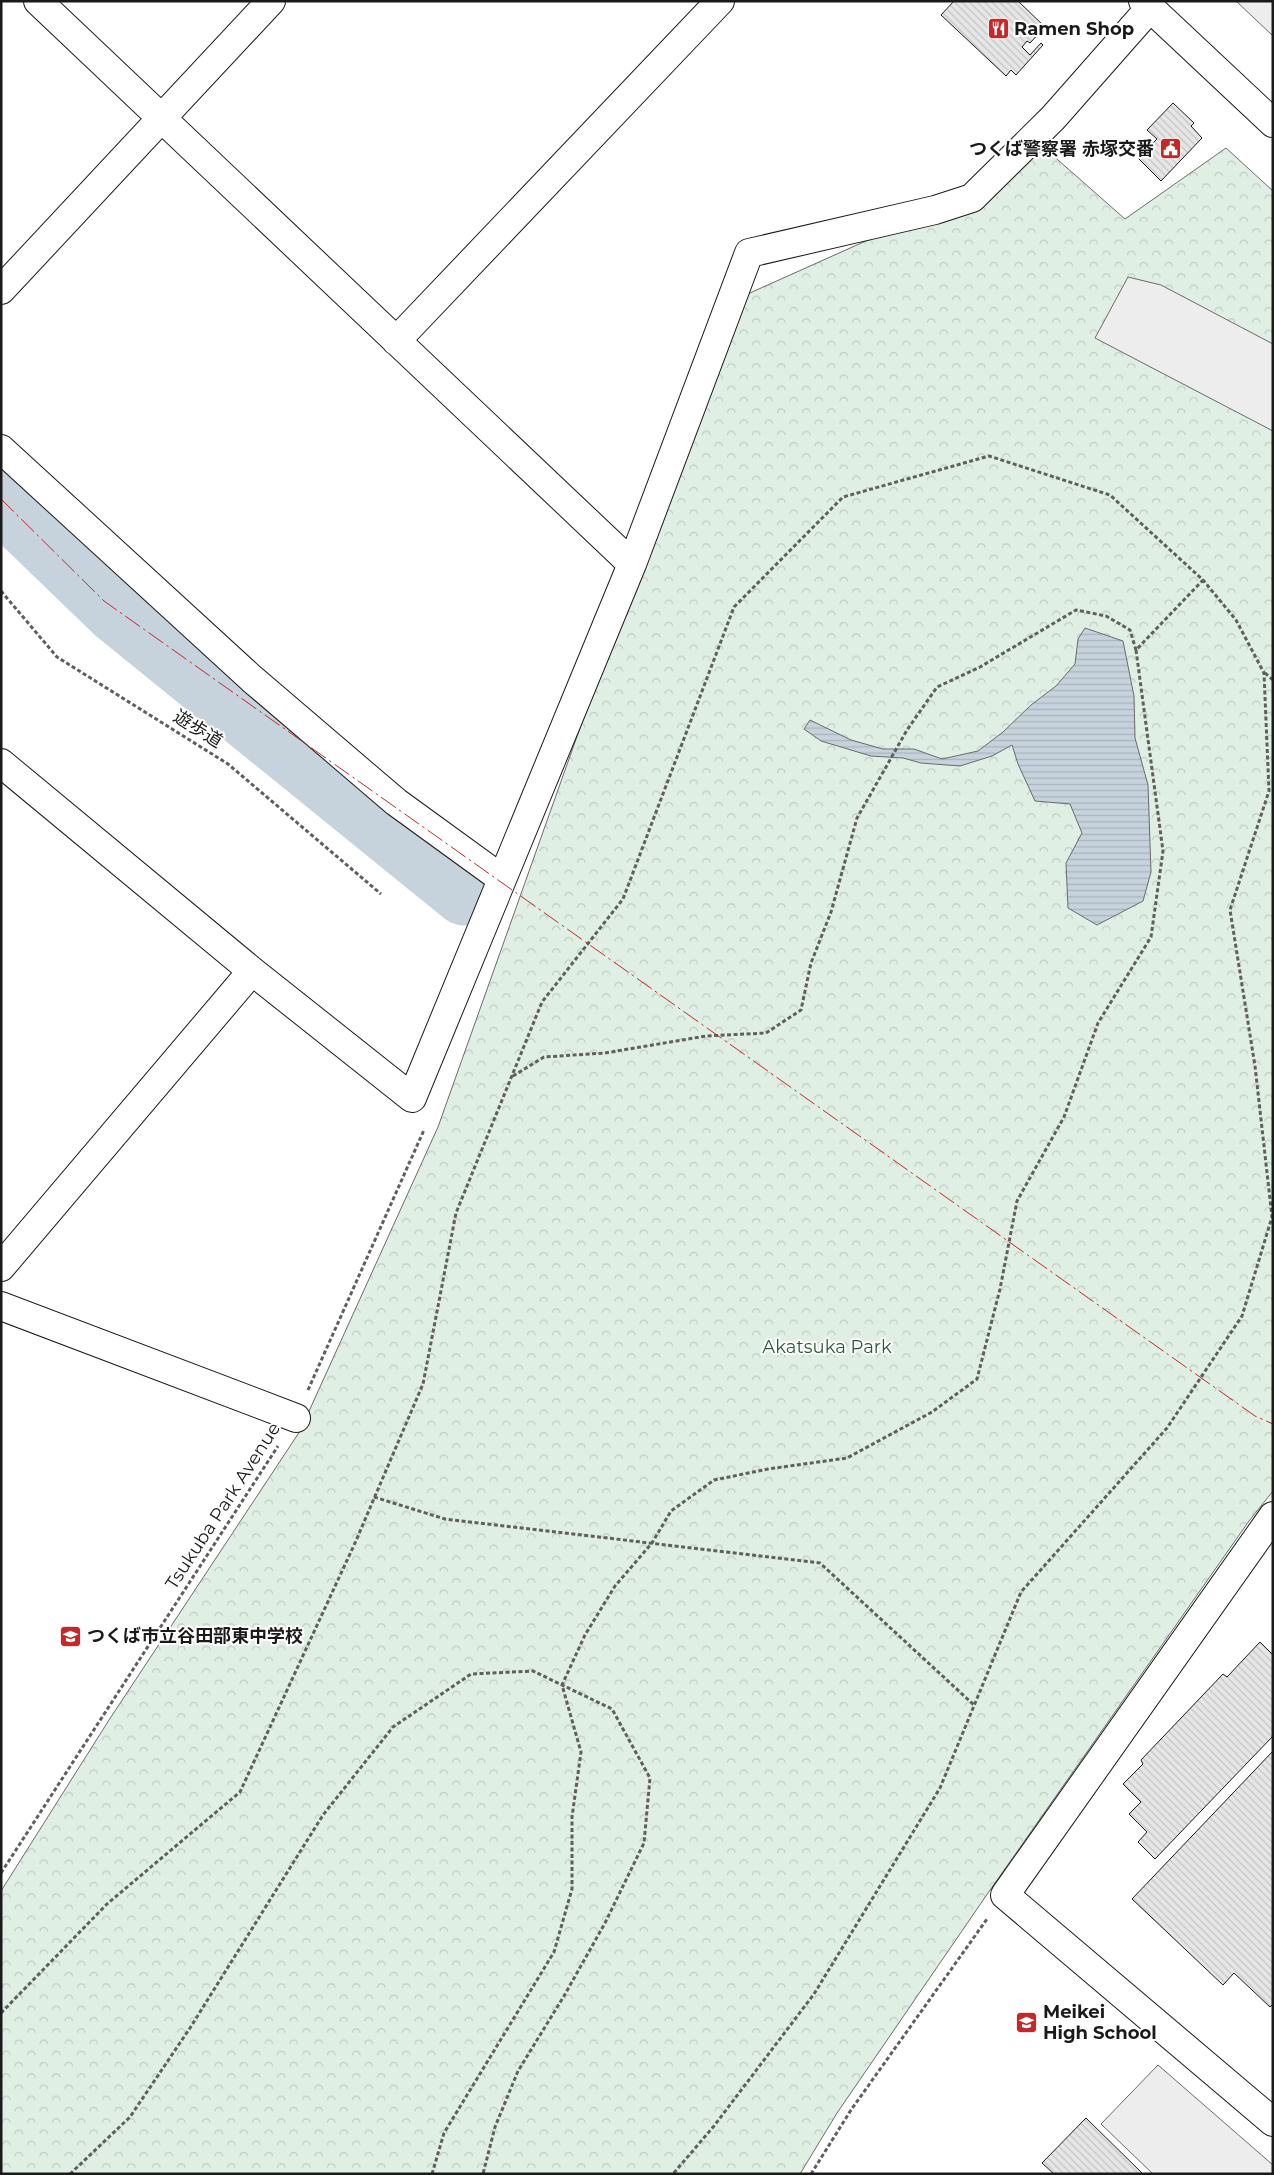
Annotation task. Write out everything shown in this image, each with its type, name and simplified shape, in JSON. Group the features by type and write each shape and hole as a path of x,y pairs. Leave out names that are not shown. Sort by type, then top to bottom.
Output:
{"main road":[{"path":"38,1 632,564"},
{"path":"1,290 271,1"},
{"path":"396,341 720,1"},
{"path":"1,763 252,971 412,1098 632,564 749,252 935,210 972,198 1053,118 1146,4 1273,122"},
{"path":"1,449 252,679 396,802 502,879"},
{"path":"1,1267 252,971"},
{"path":"1,1306 296,1418"},
{"path":"1273,1516 1004,1895 1273,2122"}],"path":[{"path":"1,2013 107,1904 240,1792 355,1543 423,1384 456,1213 542,1002 623,899 734,607 843,497 989,456 1110,495 1203,580 1236,620 1264,673 1273,680"},
{"path":"1136,650 1203,580"},
{"name":"遊歩道","path":"1,591 57,657 228,764 381,894"},
{"path":"432,2174 444,2132 554,1952 572,1889 572,1817 581,1752 562,1685 584,1636 615,1586 652,1543 671,1511 714,1480 768,1469 847,1458 932,1412 977,1379 1000,1289 1017,1201 1064,1117 1098,1022 1151,937 1163,851 1136,650 1130,630 1106,616 1076,610 980,667 937,688 907,730 857,818 831,912 811,964 801,1010 766,1033 706,1036 605,1053 544,1057 512,1076"},
{"path":"673,2174 714,2126 814,1994 940,1788 1021,1592 1167,1428 1242,1316 1272,1217 1255,1066 1230,910 1269,791 1264,673"},
{"name":"Tsukuba Park Avenue","path":"1,1873 296,1418 424,1130"},
{"path":"374,1497 446,1519 820,1563 974,1705"},
{"path":"70,2174 130,2117 190,2028 323,1815 393,1727 471,1674 533,1671 612,1709 650,1778 644,1843 605,1923 564,1996 518,2071 495,2127 484,2174"},
{"path":"811,2174 851,2110 1004,1895"}],"green space":[{"name":"Akatsuka Park","path":"1041,145 1125,219 1226,148 1273,191 1273,1491 1249,1521 988,1893 837,2113 800,2174 1,2174 1,1891 109,1720 300,1431 438,1127 732,301 935,210"}],"shaded area":[{"path":"1236,1 1271,1 1273,3 1273,36"},
{"path":"1128,277 1161,285 1273,344 1273,431 1095,338"},
{"path":"1085,628 1123,641 1134,696 1135,738 1148,785 1151,872 1143,901 1097,925 1068,908 1066,863 1082,833 1070,804 1035,801 1018,764 1012,745 992,756 960,766 921,763 903,758 871,756 821,741 804,729 810,720 851,740 883,749 914,749 942,759 978,751 1056,686 1075,664 1078,639"},
{"path":"1158,2065 1273,2165 1273,2174 1153,2174 1101,2124"}],"building":[{"path":"954,1 1018,1 1045,27 1030,43 1027,41 1022,47 1030,55 1041,43 1043,45 1016,75 1011,70 1006,76 941,15"},
{"name":"つくば警察署 赤塚交番","path":"1173,103 1194,123 1191,126 1202,138 1161,181 1138,158 1157,139 1147,130"},
{"path":"1260,1642 1273,1655 1273,1736 1155,1859 1138,1842 1147,1832 1129,1814 1141,1802 1123,1784 1143,1764 1141,1760 1223,1674 1227,1677"},
{"path":"1273,1751 1273,2004 1270,2007 1234,1973 1223,1985 1132,1899"},
{"path":"1086,2118 1143,2174 1054,2174 1042,2163"}],"waterway":[{"path":"1,502 116,613 464,895"}],"power":[{"path":"1,499 104,601 1255,1416 1273,1424"}],"place":[{"name":"Ramen Shop","path":"998,29"},
{"name":"つくば警察署 赤塚交番","path":"1170,149"},
{"name":"つくば市立谷田部東中学校","path":"71,1636"},
{"name":"Meikei High School","path":"1027,2022"}]}
